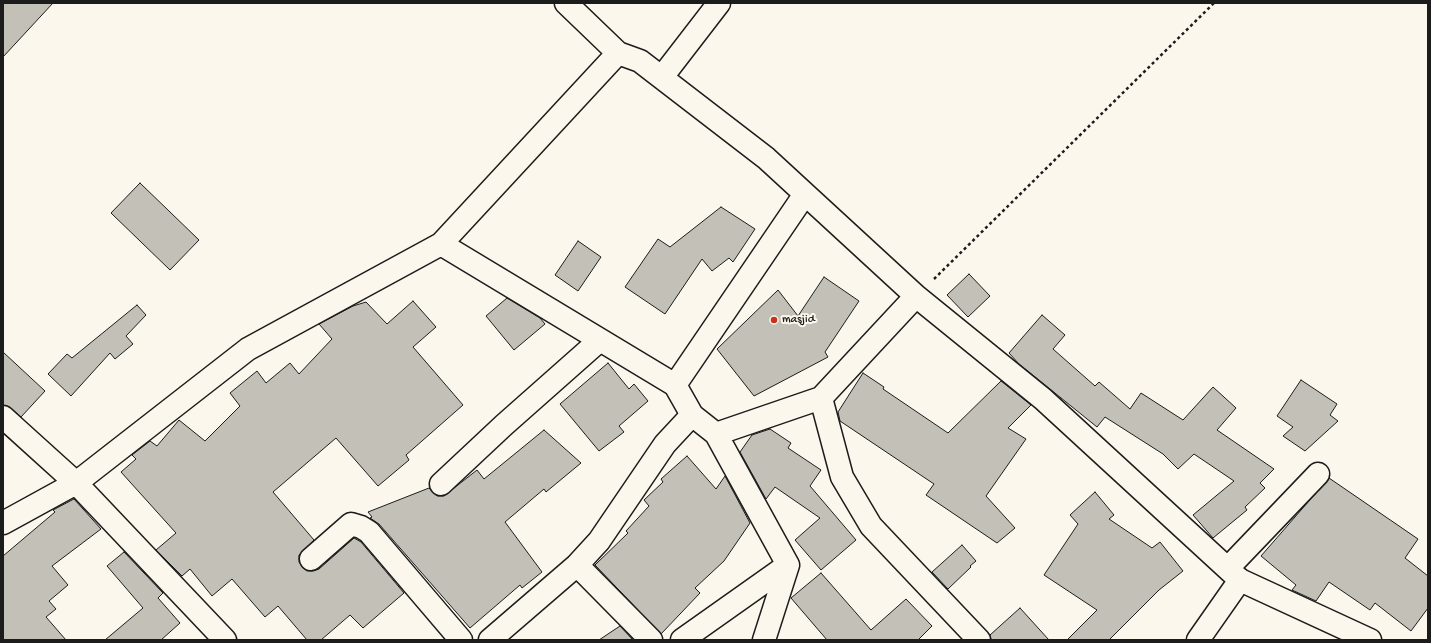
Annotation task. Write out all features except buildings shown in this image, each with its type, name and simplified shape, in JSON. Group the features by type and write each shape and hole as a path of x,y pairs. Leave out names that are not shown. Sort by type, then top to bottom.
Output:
{"street":[{"path":"566,3 618,53 640,61 766,158 916,296 1043,399 1234,574 1370,640"},
{"path":"662,77 719,3"},
{"path":"3,523 76,483 248,349 441,244 618,53"},
{"path":"675,385 805,194"},
{"path":"441,244 675,385 692,415 716,434 788,565 764,640"},
{"path":"716,434 821,398 916,296"},
{"path":"441,484 504,425 600,340"},
{"path":"821,398 842,477 871,526 979,640"},
{"path":"490,640 577,565 599,541 665,444 692,415"},
{"path":"3,417 76,483 225,640"},
{"path":"1198,640 1234,574 1318,474"},
{"path":"311,559 351,524 361,527 369,532 461,640"},
{"path":"577,565 651,640"},
{"path":"682,640 788,565"}],"path":[{"path":"916,296 1214,3"}],"place":[{"name":"masjid","path":"774,320"}]}
